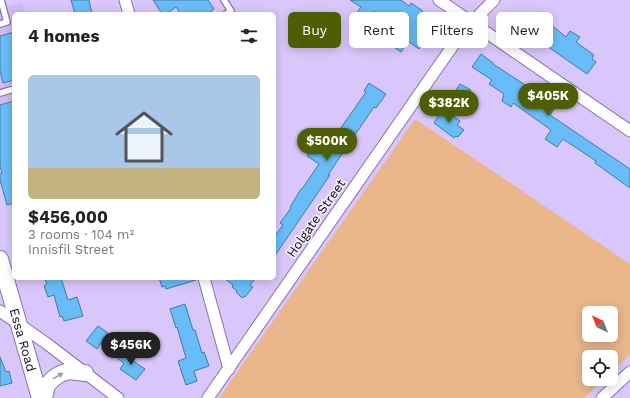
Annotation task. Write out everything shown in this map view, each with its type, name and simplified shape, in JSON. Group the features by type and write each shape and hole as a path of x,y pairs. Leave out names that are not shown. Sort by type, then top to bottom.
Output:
{"main road":[{"name":"Essa Road","path":"0,259 40,398"},
{"path":"44,398 47,385 60,374 69,371 85,373"}],"street":[{"path":"125,0 128,12"},
{"path":"439,0 456,12"},
{"name":"Holgate Street","path":"483,12 494,0"},
{"path":"488,34 630,132"},
{"name":"Holgate Street","path":"208,398 452,48"},
{"path":"205,280 229,369"},
{"path":"0,311 118,398"},
{"path":"602,398 630,373"}],"lane":[{"path":"0,24 7,22 1,0"},
{"path":"224,0 231,11 229,12"},
{"path":"0,93 12,90"}],"shaded area":[{"path":"22,2 25,12 12,12 12,127 0,130 0,8"},
{"path":"415,119 630,264 630,354 618,365 618,350 582,350 582,386 597,386 584,398 219,398"}],"building":[{"path":"71,0 89,0 92,12 74,12"},
{"path":"153,0 208,0 214,9 210,12 180,12 176,7 169,12 161,12"},
{"path":"350,0 401,0 409,6 411,3 423,11 417,12 417,48 409,42 409,12 358,12 361,7"},
{"path":"553,26 566,37 570,31 580,37 576,42 594,55 592,59 596,62 587,74 550,48 553,48"},
{"path":"12,33 12,81 3,83 0,71 0,36"},
{"path":"395,48 404,48 401,52"},
{"path":"481,54 493,64 556,106 550,115 630,169 630,188 595,163 596,161 563,139 557,147 545,139 551,130 513,103 511,107 502,101 504,94 489,84 492,80 472,67"},
{"path":"369,83 386,94 376,108 374,107 276,254 276,234 283,225 280,223 291,208 290,207 301,189 319,164 307,156 318,138 329,145 366,92 364,91"},
{"path":"460,84 471,90 464,101 453,95"},
{"path":"12,102 12,204 7,205 0,180 0,174 2,173 0,166 0,105"},
{"path":"443,109 460,121 457,125 464,130 458,137 456,136 454,138 434,123"},
{"path":"45,280 62,280 68,300 77,297 83,316 64,321 62,316 60,317 54,295 48,297 44,286 47,284"},
{"path":"160,280 196,280 166,289 165,286 162,287"},
{"path":"227,280 254,280 250,285 253,287 245,297 244,296 242,298 232,287 233,285"},
{"path":"185,304 193,330 195,330 202,353 204,352 209,366 194,371 197,381 186,385 178,361 186,358 170,309"},
{"path":"98,326 108,333 97,349 86,341"},
{"path":"125,350 131,354 129,358 145,369 136,380 120,369 124,363 118,359"},
{"path":"0,357 6,372 9,371 12,383 0,386"}]}
